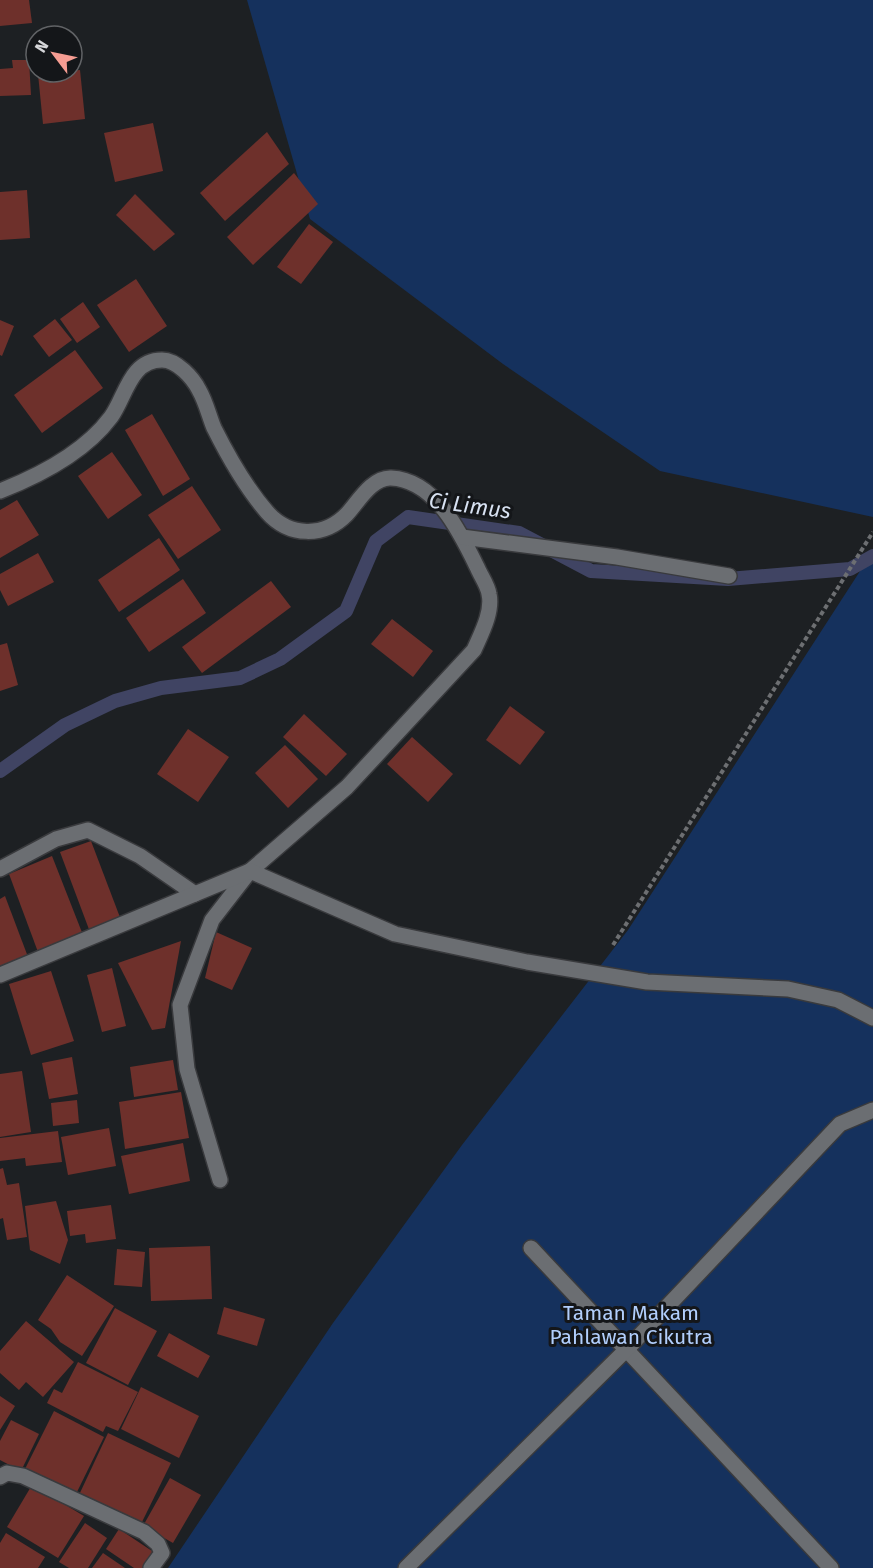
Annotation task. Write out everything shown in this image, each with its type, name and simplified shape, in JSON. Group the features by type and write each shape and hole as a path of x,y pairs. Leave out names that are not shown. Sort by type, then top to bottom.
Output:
{"street":[{"path":"0,491 28,480 93,440 119,405 129,379 150,361 164,359 177,364 199,389 215,428 268,513 289,528 306,533 329,526 345,515 375,484 390,478 409,482 433,497 462,537 489,594 486,623 474,650 347,787 250,871 212,920 180,1005 188,1069 220,1180"},
{"path":"462,537 617,557 729,576"},
{"path":"0,869 56,839 88,831 140,856 195,894"},
{"path":"0,975 250,871 395,934 527,962 596,971 647,982 788,989 838,1000 873,1018"},
{"path":"406,1568 627,1349 840,1124 873,1110"},
{"path":"531,1248 831,1568"},
{"path":"0,1477 7,1473 23,1476 144,1532 158,1544 162,1553 151,1568"}],"path":[{"path":"596,971 873,532"}],"green space":[{"path":"247,0 873,0 873,517 660,471 503,364 310,219"},
{"name":"Taman Makam Pahlawan Cikutra","path":"873,551 873,1568 168,1568 333,1323 462,1145 628,930"}],"building":[{"path":"0,0 29,0 32,23 0,26"},
{"path":"12,60 24,60 24,84 30,84 31,95 0,96 0,69 13,68"},
{"path":"39,84 81,84 85,119 43,124"},
{"path":"153,123 163,171 115,182 104,133"},
{"path":"267,132 289,164 225,221 200,193"},
{"path":"294,173 318,204 253,265 227,237"},
{"path":"27,190 30,238 0,240 0,192"},
{"path":"135,194 175,234 154,251 116,215"},
{"path":"309,224 333,242 301,284 277,267"},
{"path":"136,279 167,326 129,352 97,305"},
{"path":"83,302 100,327 77,343 60,319"},
{"path":"55,319 72,340 49,357 33,336"},
{"path":"0,320 14,326 2,356 0,355"},
{"path":"75,350 103,388 42,433 14,395"},
{"path":"152,414 190,479 163,496 125,430"},
{"path":"112,452 142,495 108,519 78,476"},
{"path":"192,486 221,530 178,559 148,515"},
{"path":"17,500 39,535 0,558 0,510"},
{"path":"159,538 180,570 119,612 98,580"},
{"path":"38,553 54,582 8,606 0,590 0,574"},
{"path":"183,579 206,613 149,652 126,618"},
{"path":"271,581 291,607 202,673 182,647"},
{"path":"392,619 433,651 413,677 371,644"},
{"path":"7,643 18,685 0,691 0,645"},
{"path":"510,706 545,732 520,765 486,740"},
{"path":"304,714 347,754 326,776 283,737"},
{"path":"188,729 229,757 198,802 157,774"},
{"path":"412,737 453,774 428,802 387,764"},
{"path":"285,745 318,779 288,808 255,773"},
{"path":"91,841 121,920 90,932 60,852"},
{"path":"52,856 83,935 38,952 9,874"},
{"path":"5,896 28,957 0,967 0,899"},
{"path":"216,932 252,948 232,990 205,978"},
{"path":"181,941 165,1028 152,1030 118,963"},
{"path":"112,968 126,1026 102,1032 87,975"},
{"path":"51,971 74,1041 31,1055 9,984"},
{"path":"72,1057 78,1094 49,1099 42,1063"},
{"path":"173,1060 178,1090 134,1097 130,1067"},
{"path":"22,1071 31,1132 0,1137 0,1074"},
{"path":"181,1092 189,1138 125,1149 119,1102"},
{"path":"77,1100 79,1123 53,1126 51,1103"},
{"path":"109,1128 116,1166 68,1175 61,1137"},
{"path":"58,1131 62,1162 26,1166 25,1158 0,1161 0,1138"},
{"path":"183,1143 190,1181 129,1194 121,1156"},
{"path":"3,1168 7,1185 19,1183 27,1237 7,1240 3,1218 0,1219 0,1169"},
{"path":"56,1201 68,1240 60,1264 30,1250 25,1206"},
{"path":"111,1205 116,1239 86,1243 85,1234 70,1236 67,1211"},
{"path":"210,1246 212,1299 151,1301 149,1248"},
{"path":"117,1249 145,1252 142,1287 114,1285"},
{"path":"67,1275 114,1306 82,1356 60,1342 51,1329 38,1320"},
{"path":"224,1307 265,1319 257,1346 217,1334"},
{"path":"115,1308 157,1331 128,1385 86,1363"},
{"path":"26,1321 74,1362 43,1397 26,1382 19,1390 0,1373 0,1351"},
{"path":"169,1333 210,1356 198,1378 157,1356"},
{"path":"78,1362 138,1392 118,1431 106,1426 103,1432 47,1403 54,1389 62,1393"},
{"path":"141,1387 199,1416 179,1458 121,1429"},
{"path":"0,1396 15,1406 0,1430"},
{"path":"54,1411 104,1437 75,1496 24,1471"},
{"path":"11,1420 39,1434 21,1471 0,1460 0,1441"},
{"path":"108,1433 171,1463 141,1524 79,1495"},
{"path":"170,1478 201,1495 173,1543 143,1526"},
{"path":"32,1485 84,1516 58,1558 7,1527"},
{"path":"85,1523 107,1538 88,1568 69,1568 59,1562"},
{"path":"119,1529 155,1553 146,1568 134,1568 106,1549"},
{"path":"6,1533 45,1557 38,1568 0,1568 0,1543"},
{"path":"103,1553 125,1568 92,1568"}],"waterway":[{"name":"Ci Limus","path":"0,771 65,725 115,701 161,688 240,678 280,659 346,611 376,541 408,517 519,533 591,571 728,579 850,569 873,556"}]}
